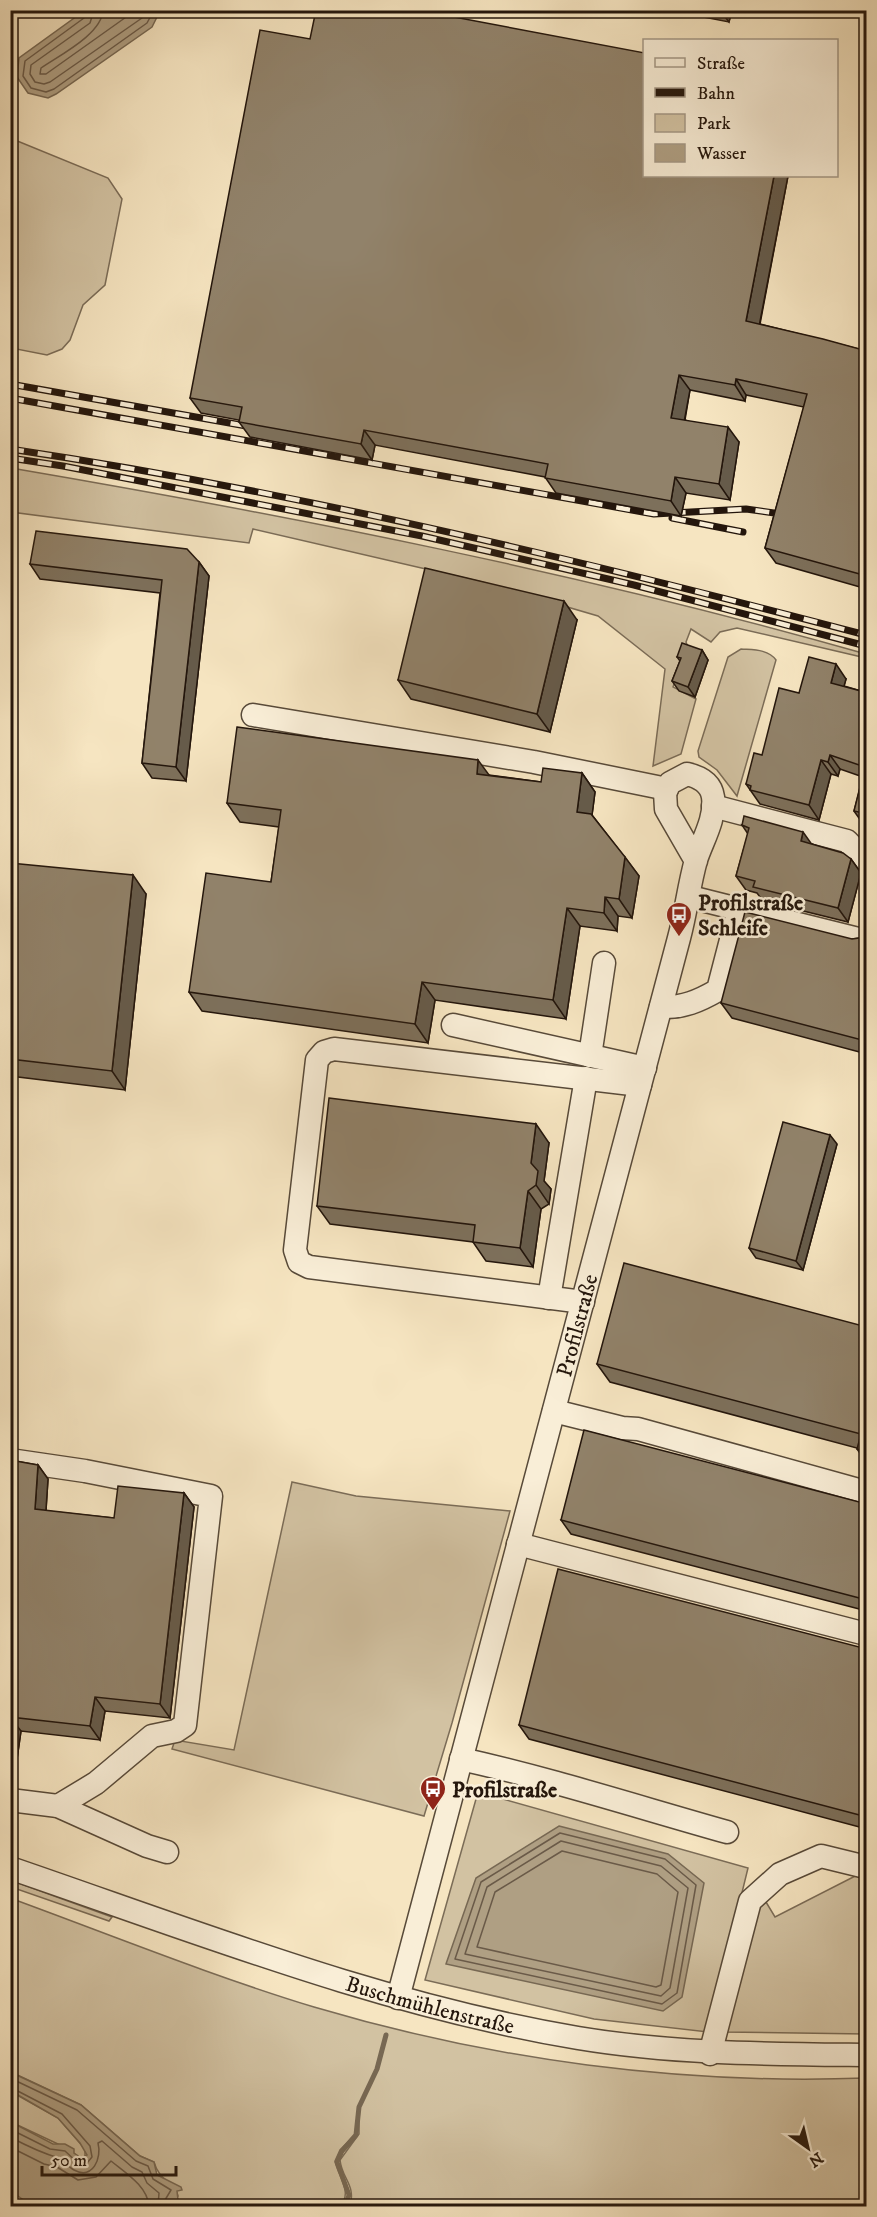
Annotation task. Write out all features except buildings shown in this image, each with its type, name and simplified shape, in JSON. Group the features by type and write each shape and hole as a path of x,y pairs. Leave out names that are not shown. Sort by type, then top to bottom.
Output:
{"street":[{"path":"253,715 534,762 666,789"},
{"path":"696,861 666,809 666,789 677,777 687,774 695,776 710,788 713,806 847,841 867,861"},
{"name":"Profilstraße","path":"398,1998 690,897 696,861 706,837 713,806"},
{"path":"690,897 867,941"},
{"path":"661,1007 679,1008 703,999 718,990 739,909"},
{"path":"590,1056 604,963"},
{"path":"453,1025 590,1056 642,1077"},
{"path":"583,1302 309,1267 299,1262 295,1250 317,1060 324,1052 334,1049 586,1078 642,1077"},
{"path":"549,1298 586,1078"},
{"path":"554,1411 622,1428 638,1429 867,1492"},
{"path":"10,1460 85,1471 211,1496 185,1725 176,1731 152,1736 96,1783 58,1806"},
{"path":"518,1544 867,1634"},
{"path":"461,1759 541,1777 591,1794 726,1832"},
{"path":"10,1800 58,1806 147,1846 167,1852"},
{"path":"710,2054 750,1901 780,1874 821,1856 867,1867"},
{"name":"Buschmühlenstraße","path":"10,1868 304,1970 398,1998 578,2038 710,2054 867,2055"}],"green space":[{"path":"10,138 108,178 122,199 105,285 83,305 70,340 62,349 47,355 11,348"},
{"path":"11,468 226,506 441,549 761,625 866,654 866,658 737,628 720,632 711,642 691,629 686,642 688,647 673,687 696,699 681,754 653,766 665,669 598,616 482,582 253,529 249,543 11,512"},
{"path":"741,649 765,652 776,660 737,796 717,770 699,757 698,751 728,657"},
{"path":"292,1482 356,1496 510,1511 424,1816 172,1749 175,1740 234,1750"},
{"path":"478,1792 748,1868 708,2032 594,2019 425,1980"},
{"path":"865,1871 866,2034 724,2032 758,1909 766,1902 775,1917"},
{"path":"10,1880 112,1917 109,1921 11,1887"},
{"path":"10,1898 276,1995 381,2026 449,2041 518,2055 657,2073 796,2079 866,2078 866,2206 350,2206 350,2187 340,2160 359,2134 359,2113 355,2135 340,2150 335,2161 345,2191 343,2202 339,2206 175,2206 169,2201 178,2196 174,2188 159,2174 154,2162 140,2156 81,2105 11,2072"},
{"path":"10,2091 58,2118 85,2149 85,2158 11,2122"}],"water":[{"path":"84,11 160,11 152,27 56,94 48,98 28,93 17,77 19,58"},
{"path":"559,1826 668,1854 704,1883 682,1997 663,2011 446,1964 476,1878"},
{"path":"10,2072 81,2105 140,2156 154,2162 157,2175 181,2187 182,2190 177,2191 178,2200 169,2201 175,2206 32,2206 11,2191 11,2122 53,2144 65,2144 74,2149 74,2153 81,2158 87,2155 80,2143 58,2118 11,2091"}],"waterway":[{"path":"345,2206 349,2195 337,2162 342,2151 356,2135 359,2107 377,2069 386,2035"}],"railway":[{"path":"10,384 252,427"},
{"path":"10,398 654,514 746,509 788,515"},
{"path":"10,449 226,486 441,530 866,635"},
{"path":"10,458 63,466 422,536 634,585 866,646"},
{"path":"672,518 743,532"}],"place":[{"name":"Profilstraße Schleife","path":"679,938"},
{"name":"Profilstraße","path":"433,1812"}]}
